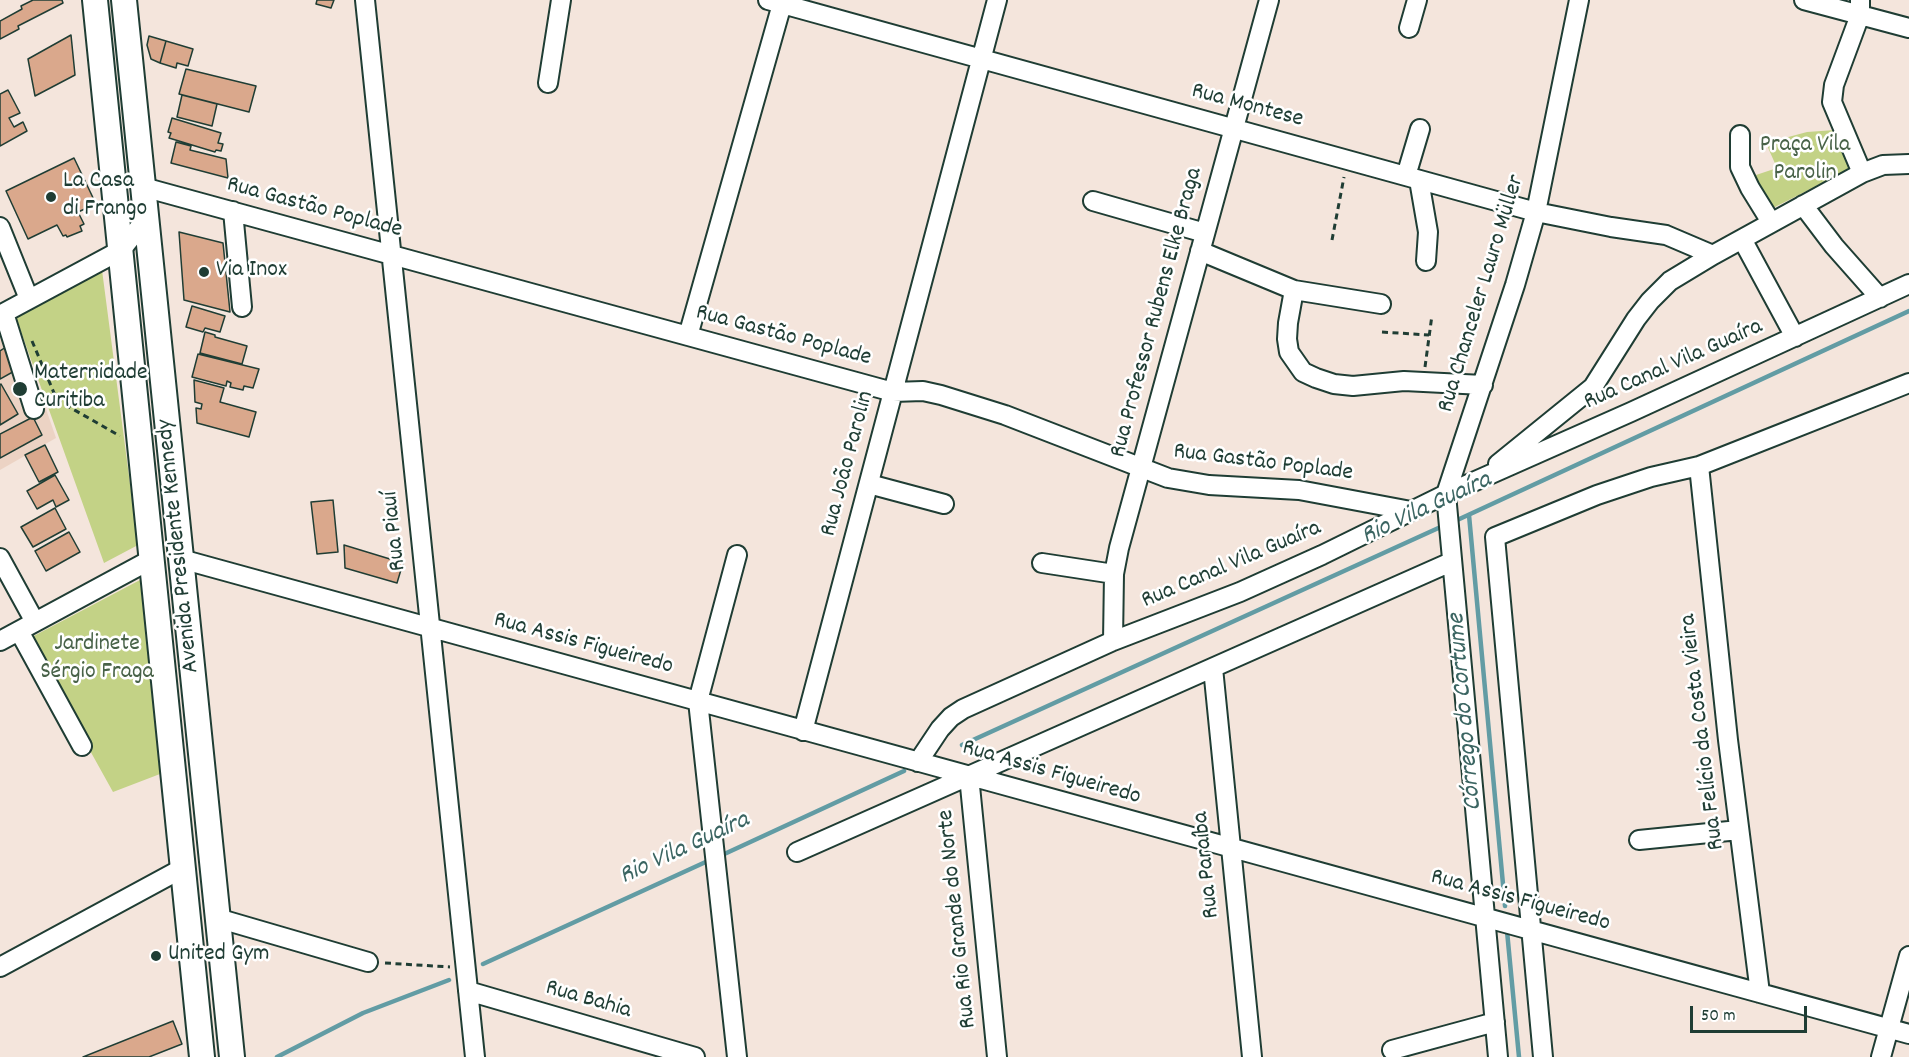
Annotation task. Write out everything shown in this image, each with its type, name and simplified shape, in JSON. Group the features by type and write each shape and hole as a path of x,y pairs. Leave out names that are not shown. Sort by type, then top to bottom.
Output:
{"main road":[{"name":"Avenida Presidente Kennedy","path":"95,0 202,1050"},
{"name":"Avenida Presidente Kennedy","path":"124,0 231,1047"},
{"path":"202,1050 231,1047"}],"street":[{"name":"Rua Piauí","path":"365,0 475,1057"},
{"path":"548,83 561,0"},
{"name":"Rua João Parolin","path":"803,731 997,0"},
{"name":"Rua Professor Rubens Elke Braga","path":"1113,641 1114,574 1119,548 1269,0"},
{"path":"1409,28 1417,0"},
{"name":"Rua Chanceler Lauro Müller","path":"1498,1057 1446,494 1515,285 1536,212 1579,0"},
{"path":"1804,0 1860,8 1909,28"},
{"path":"688,336 775,2"},
{"name":"Rua Montese","path":"775,2 1536,212 1666,235 1713,255"},
{"path":"1860,8 1834,85 1832,102 1862,173"},
{"path":"1420,129 1413,178 1428,232 1426,261"},
{"path":"1740,135 1740,167 1771,222"},
{"path":"1483,477 1540,428 1593,387 1623,338 1650,301 1670,281 1771,222 1862,173 1883,165 1909,164"},
{"name":"Rua Gastão Poplade","path":"143,187 893,392 923,392 973,404 1140,469 1186,482 1299,490 1411,511"},
{"path":"1093,201 1203,242 1294,290 1381,304"},
{"path":"1803,205 1880,298"},
{"path":"233,211 242,307"},
{"path":"34,409 2,314 121,250 146,219"},
{"path":"0,227 29,299"},
{"path":"1742,239 1795,337"},
{"name":"Rua Canal Vila Guaíra","path":"918,762 940,729 951,717 963,710 1113,641 1260,582 1332,550 1446,494 1909,284"},
{"path":"1294,290 1287,339 1294,361 1303,372 1334,384 1353,386 1404,381 1483,385"},
{"path":"1543,1057 1495,537 1596,495 1651,477 1699,465 1908,385"},
{"name":"Rua Felício da Costa Vieira","path":"1699,465 1739,830 1760,993"},
{"path":"869,484 944,504"},
{"path":"736,555 698,701 737,1057"},
{"path":"0,558 35,622"},
{"path":"0,641 152,559"},
{"name":"Rua Assis Figueiredo","path":"181,559 1909,1034"},
{"path":"797,852 1451,562"},
{"path":"1042,563 1114,574"},
{"path":"19,631 82,746"},
{"name":"Rua Paraíba","path":"1213,668 1252,1057"},
{"name":"Rua Rio Grande do Norte","path":"969,776 997,1057"},
{"path":"1639,840 1739,830"},
{"path":"0,967 183,868"},
{"path":"218,918 368,962"},
{"path":"1881,1057 1909,956"},
{"name":"Rua Bahia","path":"468,991 695,1057"},
{"path":"1392,1050 1495,1022"}],"path":[{"path":"1332,240 1335,215 1348,160"},
{"path":"1423,381 1432,315"},
{"path":"1383,332 1429,335"},
{"path":"30,338 57,400 111,433 140,445"},
{"path":"368,962 465,967"}],"shaded area":[{"name":"Maternidade Curitiba","path":"19,330 56,438 0,470 0,340"}],"green space":[{"name":"Praça Vila Parolin","path":"1835,130 1852,168 1771,209 1753,176 1777,168 1766,143 1807,132"},
{"path":"102,270 138,545 104,563 15,315"},
{"name":"Jardinete Sérgio Fraga","path":"140,580 160,774 113,792 28,639"}],"building":[{"path":"33,0 62,0 63,3 18,26 19,29 0,39 0,21"},
{"path":"317,0 334,0 331,8 316,4"},
{"path":"71,35 75,75 35,96 28,59"},
{"path":"149,36 166,41 160,63 151,59 147,45"},
{"path":"166,41 193,49 188,66 177,63 176,68 160,63"},
{"path":"186,69 256,86 249,112 179,94"},
{"path":"8,90 20,113 9,118 14,127 23,122 27,131 0,146 0,94"},
{"path":"182,95 217,104 212,126 177,117"},
{"path":"172,118 221,133 218,143 223,144 221,151 216,150 215,152 169,138 171,133 168,132"},
{"path":"176,142 191,146 190,150 226,159 228,178 171,163"},
{"name":"La Casa di Frango","path":"74,158 96,204 78,212 84,224 80,226 82,231 67,237 63,236 57,225 28,239 6,191"},
{"name":"Via Inox","path":"179,232 223,243 230,312 184,300"},
{"path":"192,306 225,316 220,332 205,328 203,332 186,327"},
{"path":"205,332 247,346 242,364 200,353"},
{"path":"6,347 18,369 0,379 0,351"},
{"path":"198,354 259,369 253,388 244,386 243,390 230,387 231,383 227,381 226,386 192,377"},
{"path":"194,380 224,388 220,402 256,412 249,437 197,423 196,408 201,409 202,404 195,402"},
{"path":"0,385 18,414 0,425"},
{"path":"33,417 42,435 0,458 0,434"},
{"path":"45,445 58,472 39,482 25,455"},
{"path":"55,475 69,500 56,507 53,500 37,509 27,491"},
{"path":"333,500 338,552 317,554 311,502"},
{"path":"55,508 66,529 33,547 21,527"},
{"path":"69,532 80,552 46,571 35,551"},
{"path":"344,545 403,563 397,583 345,568"},
{"path":"173,1021 182,1044 149,1057 83,1057"}],"waterway":[{"name":"Rio Vila Guaíra","path":"1453,522 1909,311"},
{"name":"Córrego do Cortume","path":"1469,515 1505,906"},
{"name":"Rio Vila Guaíra","path":"962,745 1445,525"},
{"name":"Rio Vila Guaíra","path":"720,856 904,771"},
{"name":"Rio Vila Guaíra","path":"483,964 710,860"},
{"name":"Córrego do Cortume","path":"1507,931 1519,1057"},
{"name":"Rio Vila Guaíra","path":"277,1057 363,1013 449,980"}],"place":[{"name":"La Casa di Frango","path":"51,197"},
{"name":"Via Inox","path":"204,272"},
{"name":"Maternidade Curitiba","path":"20,389"},
{"name":"United Gym","path":"156,956"}]}
